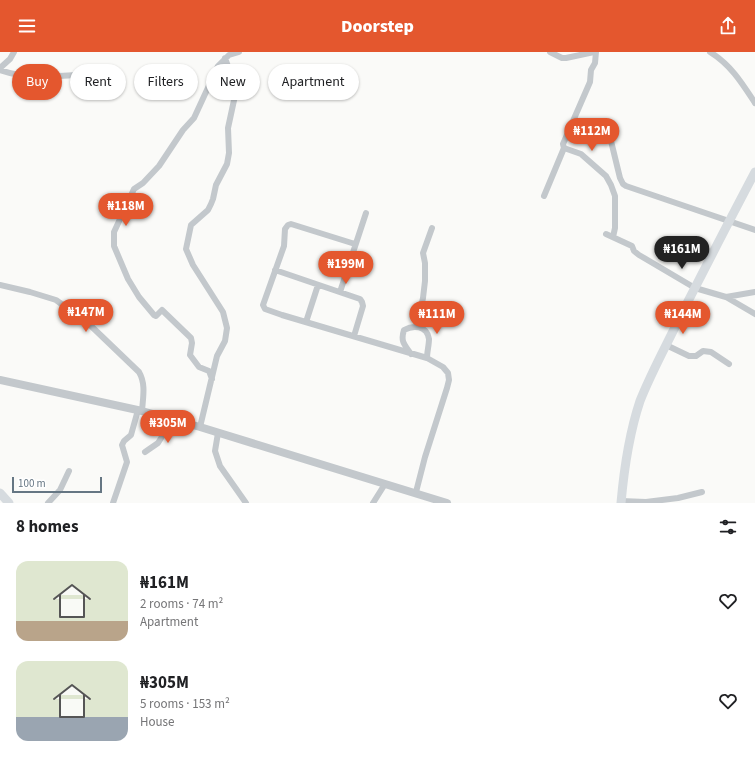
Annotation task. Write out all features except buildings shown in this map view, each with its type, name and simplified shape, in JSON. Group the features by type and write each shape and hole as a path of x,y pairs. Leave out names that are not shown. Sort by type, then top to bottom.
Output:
{"main road":[{"path":"621,502 624,472 631,434 640,401 666,345 755,172"},
{"path":"0,493 9,503"}],"street":[{"path":"14,52 10,60 0,69 12,74 27,76 70,75"},
{"path":"212,379 209,371 199,367 190,355 192,343 191,338 162,310 156,316 154,315 139,297 128,279 117,255 113,237 115,228 134,189 159,166 178,136 194,118 218,66 229,55 239,52"},
{"path":"544,196 564,148 563,144 590,82 591,70 595,63 595,52 562,58 550,52"},
{"path":"710,52 723,60 731,69 755,103"},
{"path":"200,427 218,356 225,341 227,328 223,312 193,265 186,249 191,225 208,210 213,199 216,185 229,159 228,128 236,91 225,58"},
{"path":"572,125 609,138 621,181 626,186 755,230"},
{"path":"564,148 581,154 606,176 611,185 615,196 616,228 613,237"},
{"path":"611,185 621,181"},
{"path":"340,292 366,213"},
{"path":"355,244 291,224 288,225 285,229 284,246 263,305 265,309 426,358 443,367 448,373 447,388 425,457 416,492"},
{"path":"417,326 425,281 425,263 423,254 432,228"},
{"path":"606,234 632,246 634,251 639,255 695,288 726,297 755,314"},
{"path":"275,270 360,299 363,306 354,336"},
{"path":"0,285 56,300 90,325 139,372 143,378 144,386 140,410 131,434 122,445 127,462 113,503"},
{"path":"306,322 318,285"},
{"path":"726,297 755,292"},
{"path":"410,354 402,341 402,338 404,330 417,326 424,329 427,333 428,339 426,358"},
{"path":"666,345 689,356 696,356 703,351 711,352 729,364"},
{"path":"0,380 140,410 173,419 385,484 416,492 447,503"},
{"path":"146,452 158,443 173,419"},
{"path":"218,432 215,451 220,466 246,503"},
{"path":"48,503 60,490 69,471"},
{"path":"373,503 385,484"},
{"path":"621,502 646,502 678,498 702,492"}]}
